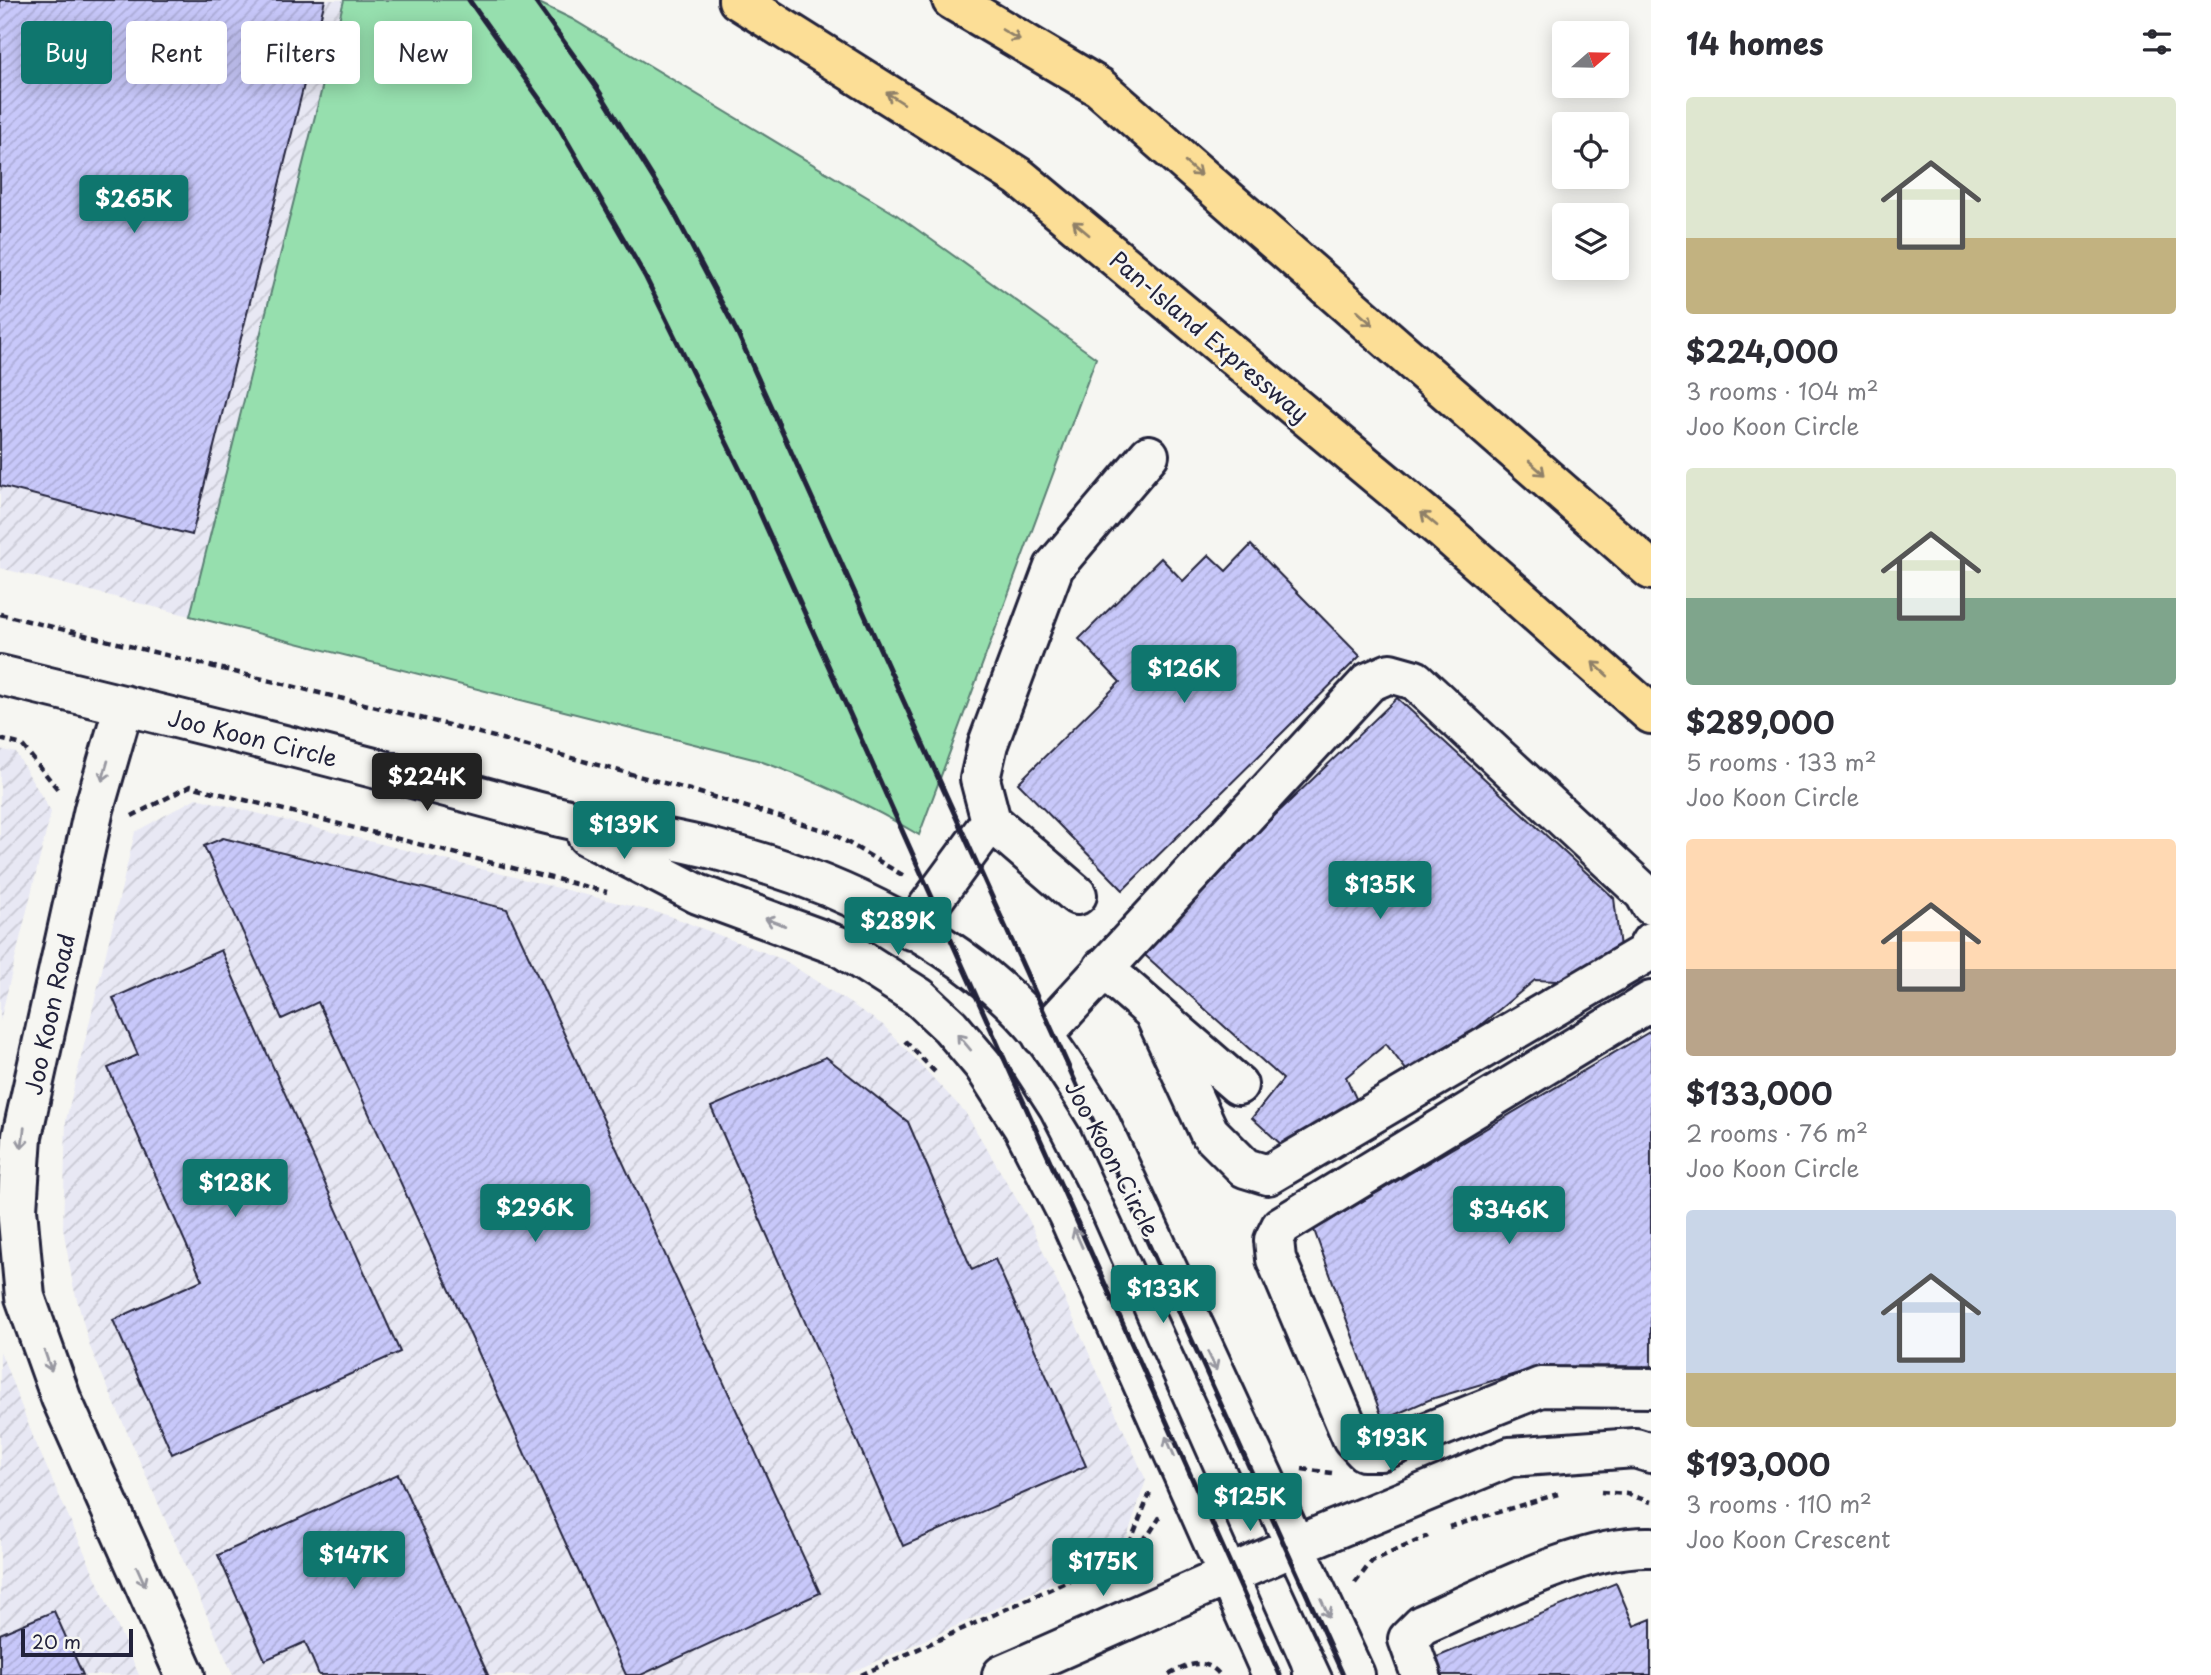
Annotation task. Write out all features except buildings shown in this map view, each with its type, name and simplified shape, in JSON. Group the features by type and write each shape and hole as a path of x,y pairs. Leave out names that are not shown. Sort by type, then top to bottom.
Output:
{"highway":[{"name":"Pan-Island Expressway","path":"738,0 1019,177 1445,532 1651,714"},
{"path":"952,0 1099,88 1651,570"}],"street":[{"path":"1077,895 991,821 980,779 988,744 1054,567 1149,455"},
{"path":"1042,1036 1369,682 1390,673 1415,680 1644,893 1651,905"},
{"name":"Joo Koon Circle","path":"0,675 326,754 545,814 715,849 804,879 869,906 974,971 1042,1036 1098,1119 1355,1675"},
{"name":"Joo Koon Road","path":"124,705 94,809 22,1136 18,1209 25,1297 61,1398 185,1675"},
{"name":"Joo Koon Circle","path":"545,814 698,894 839,946 919,997 950,1026 983,1065 1023,1127 1068,1215 1272,1675"},
{"path":"911,930 991,821"},
{"path":"1154,1013 1209,1132 1245,1168 1268,1175 1644,954 1651,942"},
{"path":"1102,968 1237,1085"},
{"path":"1651,1001 1281,1226 1274,1240 1276,1259 1352,1438 1364,1451 1380,1451 1541,1387 1651,1388"},
{"path":"1002,1675 1297,1545 1510,1457 1635,1448 1651,1454"},
{"path":"1421,1675 1408,1639 1422,1625 1568,1563 1631,1546 1651,1547"}],"path":[{"path":"0,739 22,745 69,803 131,816 190,786 617,894"},
{"path":"896,1031 941,1078"},
{"path":"1125,1555 1153,1485 1157,1494"},
{"path":"1588,1490 1627,1494 1651,1502"},
{"path":"1447,1527 1563,1493"},
{"path":"861,1675 1125,1555 1149,1534 1164,1512"},
{"path":"1352,1591 1357,1578 1371,1561 1434,1533"},
{"path":"1169,1675 1191,1663 1205,1664 1220,1675"}],"shaded area":[{"path":"0,0 344,0 339,21 241,21 241,84 323,84 190,616 0,568"},
{"path":"0,749 16,753 51,812 0,1021"},
{"path":"196,798 667,915 784,960 883,1025 965,1112 1029,1220 1146,1480 1122,1552 846,1675 233,1675 90,1347 73,1285 63,1228 66,1120 135,832"},
{"path":"0,1351 34,1439 139,1675 0,1675"}],"green space":[{"path":"344,0 533,0 572,19 897,215 1096,358 919,835 840,793 757,760 190,616 323,84 360,84 360,21 339,21"}],"railway":[{"path":"469,0 556,122 645,276 747,484 1280,1675"},
{"path":"534,0 597,88 671,207 738,334 1343,1675"}]}
